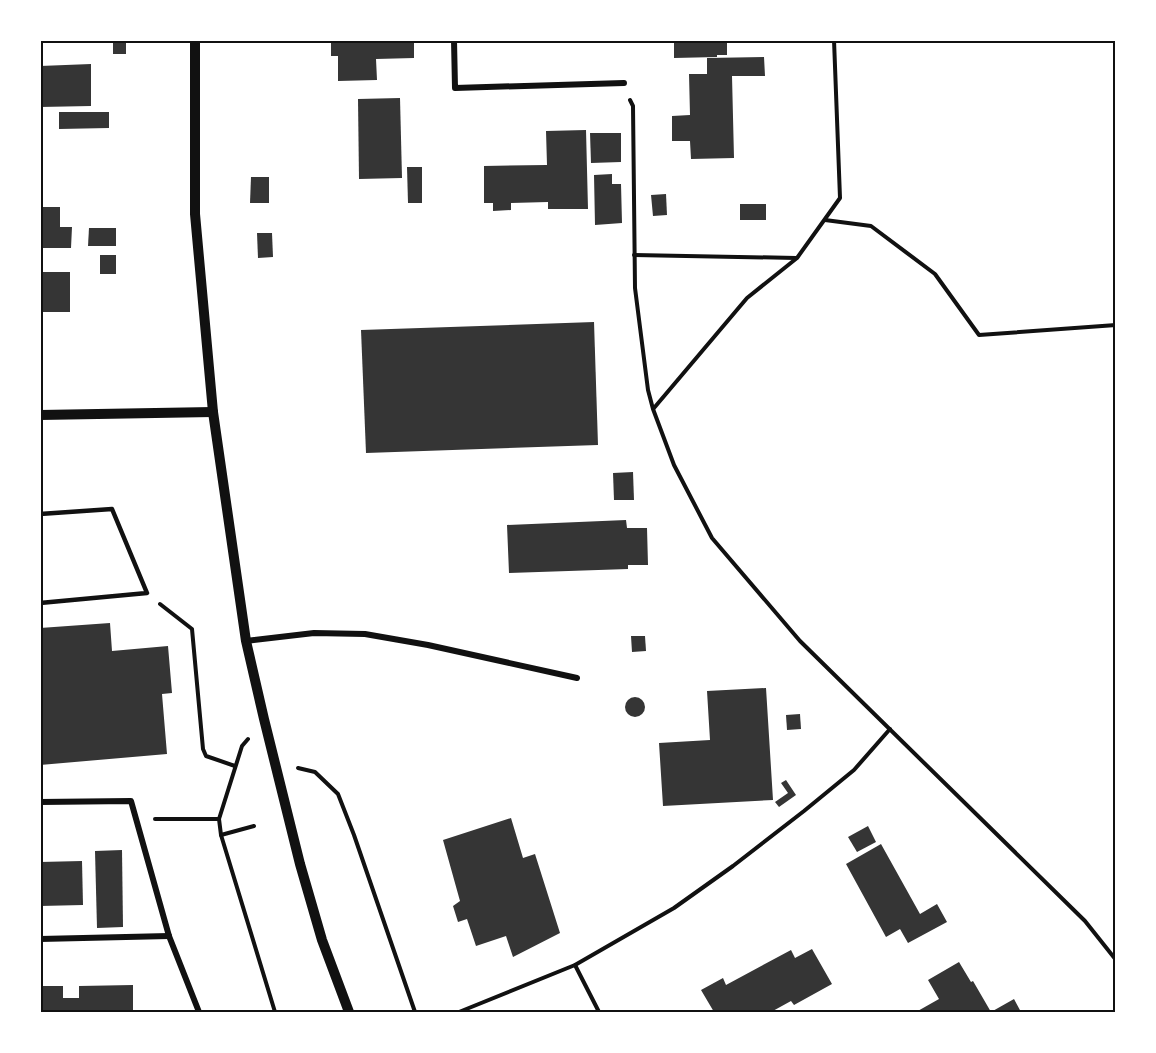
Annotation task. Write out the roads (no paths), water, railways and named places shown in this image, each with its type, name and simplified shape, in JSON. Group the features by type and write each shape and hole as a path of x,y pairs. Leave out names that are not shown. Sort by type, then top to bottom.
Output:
{"street":[{"path":"195,40 195,214 213,412 246,641 300,864 322,940 349,1012"},
{"path":"454,40 455,88 624,83"},
{"path":"40,415 213,412"},
{"path":"246,641 314,633 365,634 428,645 577,678"},
{"path":"40,802 131,801 169,936 199,1012"},
{"path":"40,939 169,936"}],"lane":[{"path":"40,514 112,509 147,593 40,603"}]}
